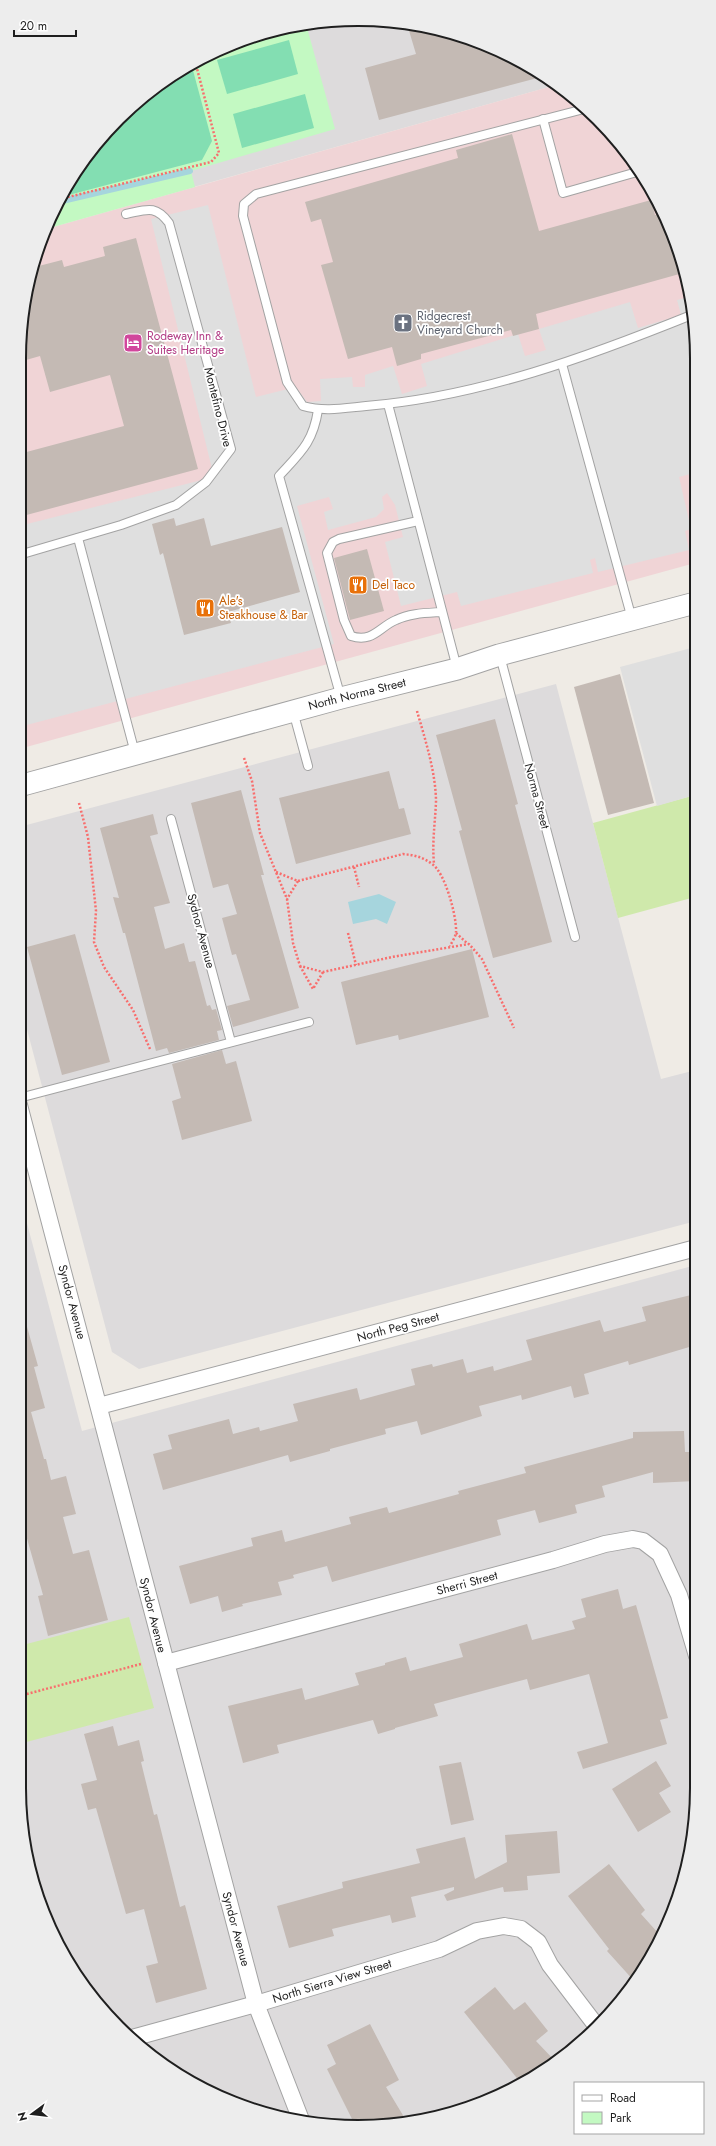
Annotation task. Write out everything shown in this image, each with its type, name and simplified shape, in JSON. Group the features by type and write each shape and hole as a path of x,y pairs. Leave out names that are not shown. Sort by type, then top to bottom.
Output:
{"street":[{"name":"North Norma Street","path":"26,784 341,698 457,669 499,655 690,604"},
{"name":"Syndor Avenue","path":"26,1132 256,2004 299,2115"},
{"name":"North Peg Street","path":"99,1406 690,1250"},
{"name":"Sherri Street","path":"166,1663 546,1562 605,1544 633,1539 643,1541 660,1554 679,1595 690,1632"},
{"name":"North Sierra View Street","path":"137,2037 256,2004 438,1949 477,1931 504,1926 521,1929 538,1942 550,1965 594,2022"}],"lane":[{"path":"579,110 256,194 244,204 243,216 287,382 303,406 318,410 388,404 498,382 562,364 687,317"},
{"path":"543,120 564,193 633,173"},
{"name":"Montefino Drive","path":"26,553 78,538 176,505 206,482 231,449 169,223 161,213 150,209 126,214"},
{"path":"562,364 632,620"},
{"path":"388,404 457,669"},
{"path":"318,410 315,428 303,450 279,476 341,698"},
{"path":"418,520 346,537 333,542 327,553 344,620 351,636 360,638 375,634 396,620 415,614 442,612"},
{"path":"78,538 136,754"},
{"name":"Norma Street","path":"499,655 575,937"},
{"path":"293,711 308,766"},
{"name":"Sydnor Avenue","path":"171,819 231,1042"},
{"path":"26,1096 310,1022"}],"path":[{"path":"67,197 211,162 219,153 196,68"},
{"path":"418,712 429,755 436,801 432,838 434,864 448,892 454,913 456,933 450,946"},
{"path":"244,758 252,781 260,833 287,899 294,943 300,966 313,989 323,972"},
{"path":"79,803 88,837 96,910 94,942 104,967 133,1010 156,1062"},
{"path":"276,872 298,881 403,854 417,856 434,864"},
{"path":"354,866 359,888"},
{"path":"287,899 298,881"},
{"path":"348,933 356,965"},
{"path":"456,933 469,944 482,959 514,1028"},
{"path":"300,966 323,972 450,946 469,944"},
{"path":"26,1694 141,1664"}],"shaded area":[{"path":"358,26 423,32 444,37 485,51 524,70 549,87 133,204 62,208 82,174 108,139 139,108 192,70 231,51 272,37 315,29"},
{"path":"549,87 577,108 593,123 608,139 634,174 656,211 665,231 679,272 687,315 690,358 690,564 26,747 27,336 32,293 37,272 53,227"},
{"path":"208,205 256,397 296,387 307,402 321,401 320,379 352,377 353,387 365,387 365,375 393,366 402,394 427,386 421,364 518,334 525,356 546,350 539,329 630,302 638,328 681,315 677,300 685,298 690,358 690,474 679,477 690,525 690,529 685,531 689,550 598,572 595,558 590,560 593,573 461,606 457,592 401,606 385,542 403,537 395,505 387,493 382,497 384,509 376,517 328,530 324,512 333,509 329,497 297,506 334,644 26,725 26,524 214,477 151,219"},
{"path":"690,648 690,796 657,806 620,667"},
{"path":"556,684 661,1079 690,1072 690,1223 139,1369 112,1352 26,1026 26,825"},
{"path":"26,1219 82,1431 690,1267 690,1788 684,1853 679,1874 665,1915 646,1954 608,2007 577,2038 524,2076 485,2095 465,2102 423,2114 401,2117 358,2120 336,2119 293,2114 272,2109 231,2095 211,2086 174,2064 139,2038 108,2007 70,1954 51,1915 37,1874 29,1831 26,1788"}],"green space":[{"path":"308,30 335,129 191,171 195,187 53,227 70,192 95,156 108,139 139,108 192,70 211,60 231,51 272,37"},
{"path":"289,40 298,74 227,94 217,60"},
{"path":"193,70 212,141 202,160 68,195 95,156 123,123 139,108"},
{"path":"305,94 314,128 242,148 233,114"},
{"path":"690,796 690,898 618,918 593,823"},
{"path":"129,1617 154,1708 26,1742 26,1644"}],"water":[{"path":"379,894 396,902 387,924 376,919 353,924 348,902"}],"building":[{"path":"409,30 444,37 485,51 524,70 536,78 379,120 365,68 416,54"},
{"path":"512,134 539,231 650,200 655,215 658,215 665,231 679,274 536,314 539,329 513,336 511,330 421,354 421,359 397,366 392,347 348,359 321,265 333,262 321,219 311,222 305,202 458,158 456,150"},
{"name":"Rodeway Inn & Suites Heritage","path":"136,238 198,469 26,515 26,452 124,426 110,375 50,392 40,356 26,360 32,293 39,266 62,260 64,267 105,256 103,247"},
{"path":"174,518 176,526 204,518 211,546 282,527 300,592 228,612 231,623 184,635 163,553 160,555 152,524"},
{"name":"Del Taco","path":"367,549 384,611 350,620 334,558"},
{"path":"620,674 654,803 608,815 574,687"},
{"path":"495,719 518,804 515,805 552,942 493,958 459,831 462,830 436,735"},
{"path":"389,771 399,809 404,808 411,834 296,864 279,798"},
{"path":"241,790 264,875 261,875 299,1008 233,1027 227,1006 250,1000 236,954 232,955 222,918 237,914 228,884 213,888 191,803"},
{"path":"153,814 158,834 150,836 170,903 154,907 165,949 184,943 189,962 195,961 207,1006 210,1005 212,1010 216,1009 222,1030 217,1031 219,1040 169,1053 167,1048 156,1051 125,933 123,933 113,897 119,898 100,828"},
{"path":"75,934 110,1062 62,1075 27,947"},
{"path":"472,949 489,1017 399,1040 398,1035 356,1045 341,982"},
{"path":"222,1050 226,1064 236,1061 252,1121 182,1140 172,1101 181,1098 172,1064"},
{"path":"690,1295 690,1347 629,1365 628,1361 584,1374 589,1394 574,1398 571,1386 522,1400 521,1395 479,1406 482,1416 421,1435 417,1421 385,1429 386,1434 330,1449 330,1451 290,1462 288,1455 163,1490 153,1454 172,1449 168,1435 229,1419 233,1434 259,1427 260,1431 298,1421 293,1404 357,1388 360,1400 415,1385 411,1369 432,1364 433,1367 463,1359 467,1373 493,1366 494,1371 532,1360 526,1340 600,1320 604,1332 646,1321 642,1307"},
{"path":"26,1323 38,1366 34,1367 45,1408 31,1412 51,1480 66,1476 76,1514 63,1517 73,1554 89,1550 108,1620 48,1636 38,1596 43,1595 26,1535"},
{"path":"684,1431 685,1452 690,1452 690,1481 653,1483 653,1472 602,1486 605,1497 575,1505 577,1513 539,1523 535,1510 497,1520 501,1535 332,1582 327,1566 293,1575 294,1578 278,1582 282,1595 242,1604 243,1606 222,1612 218,1596 190,1604 179,1566 253,1546 251,1538 282,1530 285,1542 351,1524 349,1517 387,1507 389,1513 459,1494 458,1491 526,1473 524,1467 633,1438 633,1432"},
{"path":"618,1589 623,1609 636,1605 668,1718 660,1720 667,1744 583,1769 577,1752 608,1743 589,1674 530,1690 527,1679 434,1704 438,1716 395,1729 378,1734 373,1720 277,1745 279,1753 243,1763 228,1706 302,1688 305,1700 359,1685 355,1673 385,1665 385,1663 406,1657 410,1671 463,1657 459,1644 527,1624 532,1640 575,1629 572,1621 586,1617 581,1599"},
{"path":"113,1726 118,1746 139,1740 144,1761 141,1762 154,1815 157,1814 180,1907 185,1905 207,1989 156,2003 146,1966 158,1963 144,1909 126,1914 96,1808 88,1810 81,1784 97,1780 84,1734"},
{"path":"656,1761 671,1786 659,1793 671,1812 638,1832 612,1789"},
{"path":"461,1762 474,1820 451,1825 439,1766"},
{"path":"557,1831 560,1873 527,1876 528,1890 504,1892 503,1887 447,1901 444,1895 454,1890 454,1887 411,1897 416,1917 392,1923 390,1915 332,1929 334,1936 289,1948 277,1906 343,1888 342,1882 420,1863 416,1849 465,1837 475,1879 507,1862 505,1835"},
{"path":"609,1864 645,1910 641,1914 657,1932 646,1954 630,1977 607,1951 609,1949 568,1896"},
{"path":"495,1987 514,2010 525,2002 548,2031 536,2041 551,2057 518,2079 464,2012"},
{"path":"370,2024 399,2080 386,2087 404,2117 352,2120 327,2069 336,2064 327,2045"}],"waterway":[{"path":"66,200 190,171"}],"place":[{"name":"Ridgecrest Vineyard Church","path":"403,323"},
{"name":"Rodeway Inn & Suites Heritage","path":"133,343"},
{"name":"Del Taco","path":"358,585"},
{"name":"Ale's Steakhouse & Bar","path":"205,608"}]}
